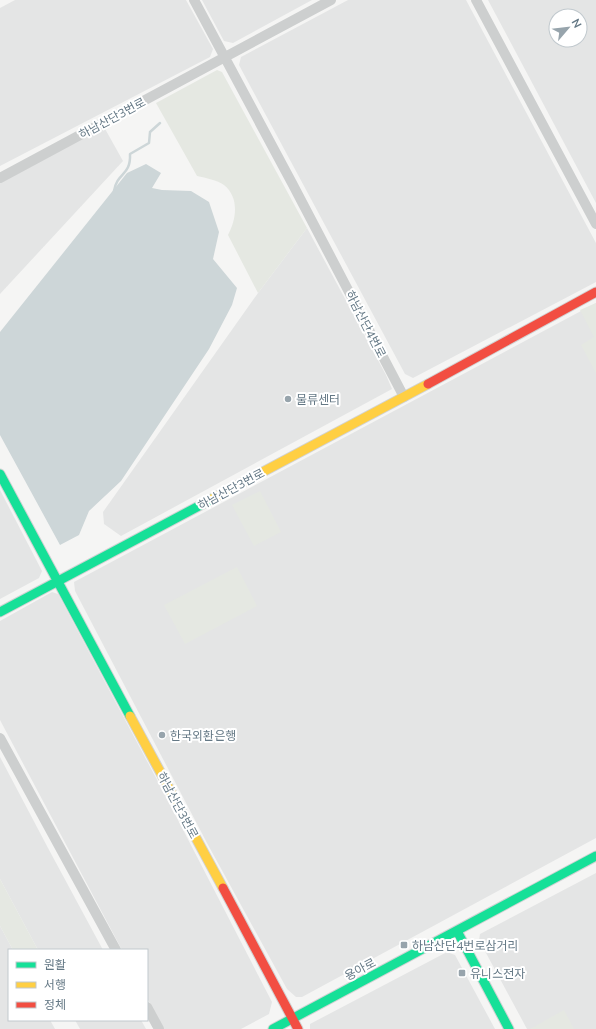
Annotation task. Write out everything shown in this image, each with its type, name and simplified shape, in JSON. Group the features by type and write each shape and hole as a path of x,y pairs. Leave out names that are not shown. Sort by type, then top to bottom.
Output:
{"street":[{"name":"하남산단4번로","path":"194,0 404,397"},
{"path":"224,57 331,0"},
{"path":"476,0 596,224"},
{"name":"하남산단3번로","path":"0,178 224,57"},
{"path":"404,397 596,292"},
{"name":"하남산단3번로","path":"0,612 404,397"},
{"name":"하남산단3번로","path":"0,474 59,581 298,1029"},
{"path":"0,738 115,949"},
{"name":"용아로","path":"273,1029 596,856"},
{"path":"457,931 509,1029"},
{"path":"148,1009 159,1029"}],"shaded area":[{"path":"15,0 186,0 213,49 210,57 0,166 0,8"},
{"path":"202,0 312,0 233,43 224,41"},
{"path":"348,0 466,0 596,243 596,282 413,378 405,374 239,65 241,57"},
{"path":"488,0 596,0 596,203"},
{"path":"217,70 222,72 307,228 258,293 228,235 233,223 235,209 229,190 221,183 197,176 156,103"},
{"path":"104,127 123,161 0,294 0,183"},
{"path":"146,164 161,173 152,188 162,190 191,191 209,202 219,232 213,259 237,288 232,305 209,349 121,481 89,511 79,535 60,545 0,435 0,332 127,173"},
{"path":"307,228 386,375 392,389 121,536 104,524 103,512 258,293"},
{"path":"596,303 596,838 302,997 296,997 287,989 207,843 75,591 74,582"},
{"path":"596,303 596,373 581,345 594,337 580,310"},
{"path":"0,490 42,571 39,578 0,599"},
{"path":"260,491 281,532 254,546 232,505"},
{"path":"237,567 257,606 185,644 164,605"},
{"path":"52,592 58,594 163,791 272,1002 269,1014 241,1029 164,1029 148,1000 148,949 121,949 0,720 0,621"},
{"path":"0,757 102,949 37,949 0,879"},
{"path":"596,873 596,1029 527,1029 479,940 480,934"},
{"path":"0,879 37,949 12,949 0,926"},
{"path":"0,926 12,949 8,949 8,1021 51,1021 55,1029 0,1029"},
{"path":"447,952 455,955 495,1029 310,1029 310,1024"},
{"path":"564,1010 574,1029 530,1029"},
{"path":"76,1021 142,1021 146,1029 80,1029"}],"waterway":[{"path":"114,191 118,180 128,166 130,154 149,143 150,132 160,123"}],"traffic: fast":[{"path":"0,474 130,716"},
{"path":"0,612 212,499"},
{"path":"273,1029 596,856"},
{"path":"457,931 509,1029"}],"traffic: slow":[{"path":"212,499 428,384"},
{"path":"130,716 223,888"}],"traffic: jam":[{"path":"428,384 596,292"},
{"path":"223,888 298,1029"}],"place":[{"name":"물류센터","path":"288,399"},
{"name":"한국외환은행","path":"162,735"},
{"name":"하남산단4번로삼거리","path":"404,945"},
{"name":"유니스전자","path":"462,973"}]}
